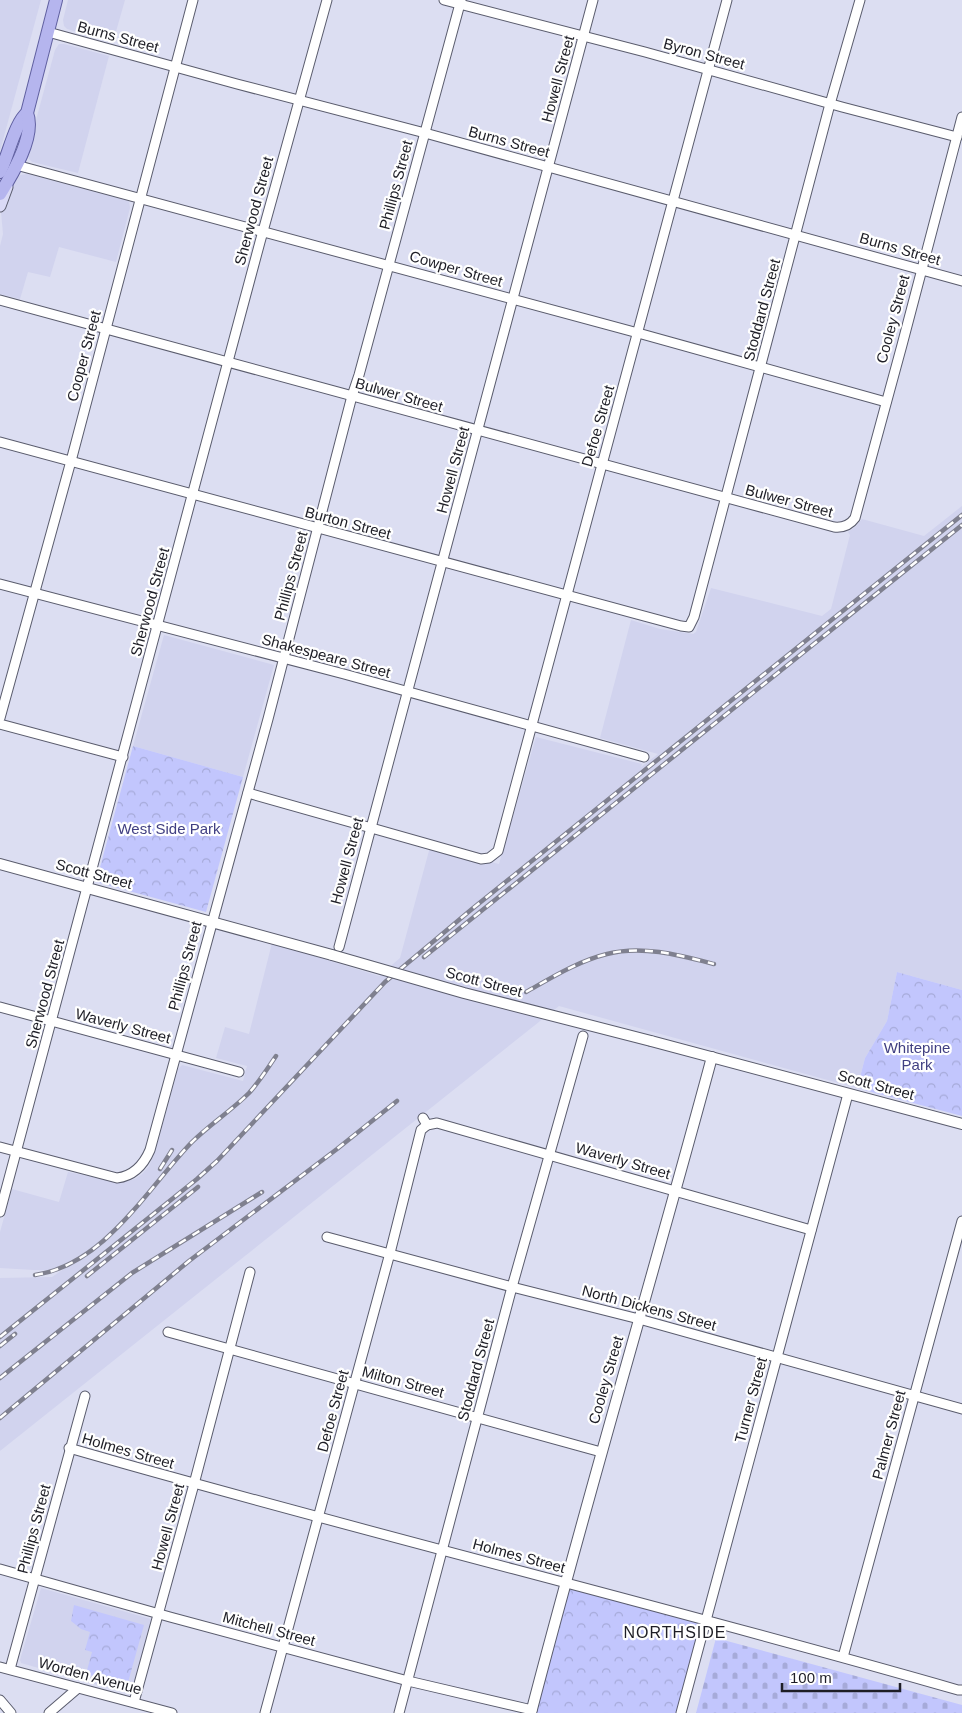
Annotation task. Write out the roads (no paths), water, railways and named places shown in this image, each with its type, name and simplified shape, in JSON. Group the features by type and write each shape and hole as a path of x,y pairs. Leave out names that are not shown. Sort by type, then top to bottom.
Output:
{"main road":[{"path":"0,194 30,125 27,113 56,0"},
{"path":"0,206 18,124 27,113"}],"street":[{"name":"Cooper Street","path":"0,718 71,461 194,0"},
{"name":"Sherwood Street","path":"0,1212 263,230 327,0"},
{"name":"Byron Street","path":"444,0 460,2 830,104 957,136"},
{"name":"Howell Street","path":"339,947 593,0"},
{"name":"Defoe Street","path":"370,827 481,858 492,856 498,851 728,0"},
{"name":"Stoddard Street","path":"690,626 797,234 830,104 860,0"},
{"name":"Phillips Street","path":"16,1152 118,1178 136,1171 147,1158 248,793 352,396 460,2"},
{"name":"Burns Street","path":"48,32 962,280"},
{"name":"Cooley Street","path":"848,525 855,518 962,117"},
{"name":"Cowper Street","path":"9,171 141,198 263,230 886,402"},
{"name":"Bulwer Street","path":"0,300 834,528 848,525"},
{"name":"Burton Street","path":"0,442 442,563 681,626 690,626"},
{"name":"Shakespeare Street","path":"0,584 158,624 644,757"},
{"path":"0,724 123,757"},
{"path":"248,793 370,827"},
{"name":"Scott Street","path":"0,864 464,993 962,1124"},
{"name":"Waverly Street","path":"0,1007 239,1072"},
{"name":"Stoddard Street","path":"399,1713 512,1287 583,1036"},
{"name":"Cooley Street","path":"531,1712 601,1452 676,1191 712,1057"},
{"name":"Turner Street","path":"681,1713 848,1094"},
{"name":"Defoe Street","path":"265,1713 390,1253 421,1130 425,1122"},
{"name":"Waverly Street","path":"425,1122 436,1123 549,1154 811,1230"},
{"path":"0,1147 16,1152"},
{"name":"Palmer Street","path":"843,1656 962,1221"},
{"name":"North Dickens Street","path":"327,1237 638,1319 962,1409"},
{"name":"Howell Street","path":"134,1702 250,1272"},
{"name":"Milton Street","path":"168,1332 601,1452"},
{"name":"Phillips Street","path":"10,1670 69,1448 85,1396"},
{"name":"Holmes Street","path":"69,1448 194,1484 843,1656 962,1690"},
{"name":"Mitchell Street","path":"0,1569 159,1614 531,1712"},
{"name":"Worden Avenue","path":"0,1667 172,1713"},
{"path":"48,1713 78,1688"},
{"path":"0,1700 11,1713"}],"railway":[{"path":"0,1337 217,1161 385,982 472,909 962,515"},
{"path":"424,957 962,525"},
{"path":"526,992 565,970 596,957 620,951 660,952 714,964"},
{"path":"35,1275 60,1268 82,1257 103,1241 191,1143 249,1093 276,1056"},
{"path":"0,1418 189,1261 397,1101"},
{"path":"160,1169 172,1150"},
{"path":"87,1276 198,1187"},
{"path":"0,1378 132,1273 262,1192"},
{"path":"0,1346 15,1334"}],"district":[{"name":"NORTHSIDE","path":"675,1632"}],"park label":[{"name":"West Side Park","path":"169,829"},
{"name":"Whitepine Park","path":"917,1056"}]}
